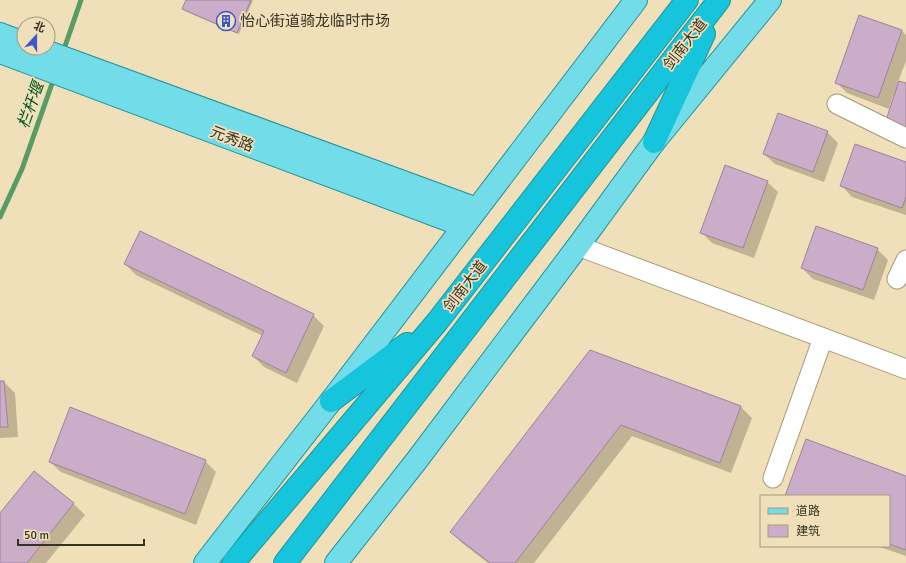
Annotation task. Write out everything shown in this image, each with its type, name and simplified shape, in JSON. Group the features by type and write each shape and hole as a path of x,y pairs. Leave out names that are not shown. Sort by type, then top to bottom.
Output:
{"highway":[{"name":"剑南大道","path":"233,563 437,322 687,0"},
{"name":"剑南大道","path":"285,563 719,0"},
{"path":"654,142 719,0"},
{"path":"331,401 437,322"}],"main road":[{"path":"206,563 636,0"},
{"path":"336,563 417,460 578,246 654,142 770,0"},
{"name":"元秀路","path":"0,34 16,42"},
{"name":"元秀路","path":"0,52 16,52"},
{"name":"元秀路","path":"44,56 78,72 470,218"}],"street":[{"path":"837,104 906,138"},
{"path":"578,246 906,369"},
{"path":"897,279 906,260"},
{"path":"773,478 823,338"}],"building":[{"name":"怡心街道骑龙临时市场","path":"186,0 251,0 237,33 182,9"},
{"path":"859,15 902,30 878,98 835,83"},
{"path":"899,81 906,83 906,130 885,123"},
{"path":"778,113 828,131 813,172 763,154"},
{"path":"855,144 906,162 906,197 902,208 840,186"},
{"path":"725,165 768,181 743,248 700,233"},
{"path":"816,226 878,248 863,290 801,268"},
{"path":"140,231 314,314 286,373 252,356 264,331 124,264"},
{"path":"590,350 741,406 720,463 621,425 515,563 490,563 450,532"},
{"path":"0,381 4,381 8,427 0,427"},
{"path":"70,407 206,460 185,514 49,462"},
{"path":"806,439 906,476 906,550 890,544 890,495 785,495"},
{"path":"34,471 74,503 27,563 0,563 0,513"}],"waterway":[{"name":"栏杆堰","path":"63,52 81,0"},
{"name":"栏杆堰","path":"0,217 22,169 54,78"}],"place":[{"name":"怡心街道骑龙临时市场","path":"226,21"}]}
